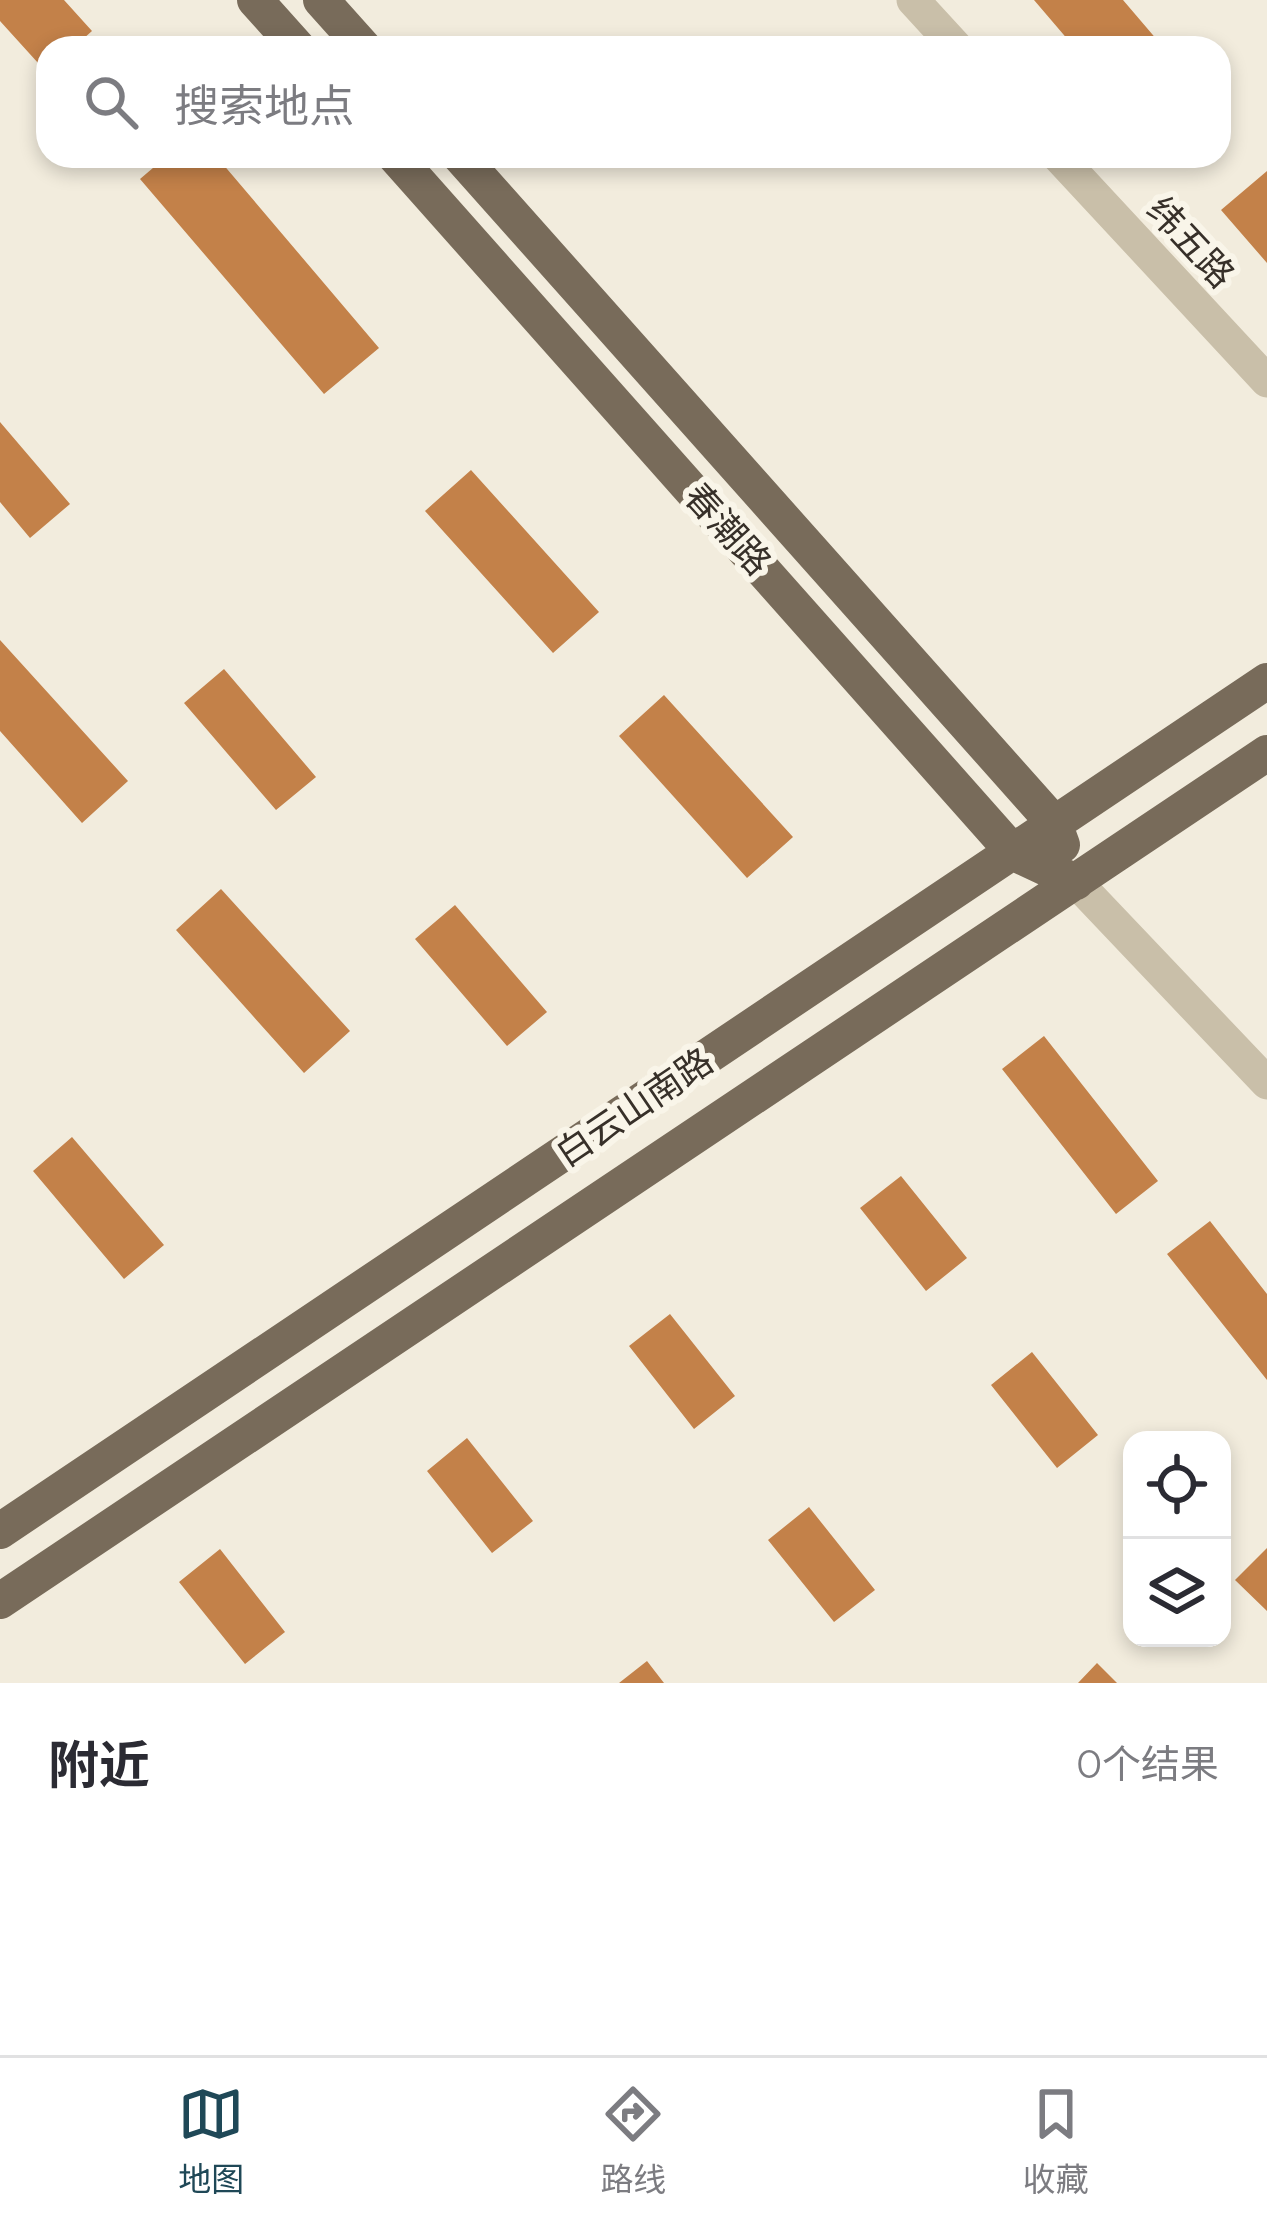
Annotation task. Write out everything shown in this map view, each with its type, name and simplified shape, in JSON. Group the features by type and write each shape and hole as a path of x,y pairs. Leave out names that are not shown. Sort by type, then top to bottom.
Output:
{"main road":[{"path":"255,0 287,36"},
{"path":"321,0 353,36"},
{"name":"春潮路","path":"406,168 1014,853 1076,882"},
{"name":"春潮路","path":"471,168 1054,823 1076,882"},
{"name":"白云山南路","path":"0,1531 1267,681"},
{"name":"白云山南路","path":"0,1601 1267,753"}],"street":[{"path":"913,0 946,36"},
{"name":"纬五路","path":"1069,168 1267,381"},
{"name":"春潮路","path":"1076,882 1267,1083"}],"building":[{"path":"0,0 64,0 92,31 86,36 36,36 36,61 0,21"},
{"path":"1034,0 1123,0 1154,36 1065,36"},
{"path":"153,168 226,168 379,348 324,394 140,179"},
{"path":"1267,171 1267,263 1221,210"},
{"path":"0,422 70,504 30,538 0,502"},
{"path":"471,470 599,612 553,653 425,511"},
{"path":"0,640 128,781 82,823 0,731"},
{"path":"224,669 316,777 276,810 184,703"},
{"path":"664,695 793,837 747,878 619,736"},
{"path":"221,889 350,1031 304,1073 176,930"},
{"path":"455,905 547,1012 507,1046 415,939"},
{"path":"1044,1036 1158,1181 1116,1214 1002,1069"},
{"path":"72,1137 164,1245 124,1279 33,1171"},
{"path":"901,1176 967,1258 926,1291 860,1208"},
{"path":"1210,1221 1267,1294 1267,1380 1167,1254"},
{"path":"670,1314 735,1396 694,1429 629,1346"},
{"path":"1032,1352 1098,1435 1057,1468 991,1385"},
{"path":"467,1438 533,1521 492,1553 427,1471"},
{"path":"809,1507 875,1590 834,1622 768,1540"},
{"path":"1267,1548 1267,1611 1235,1580"},
{"path":"220,1549 285,1632 245,1664 179,1582"},
{"path":"647,1661 664,1683 619,1683"},
{"path":"1097,1663 1117,1683 1078,1683"}]}
